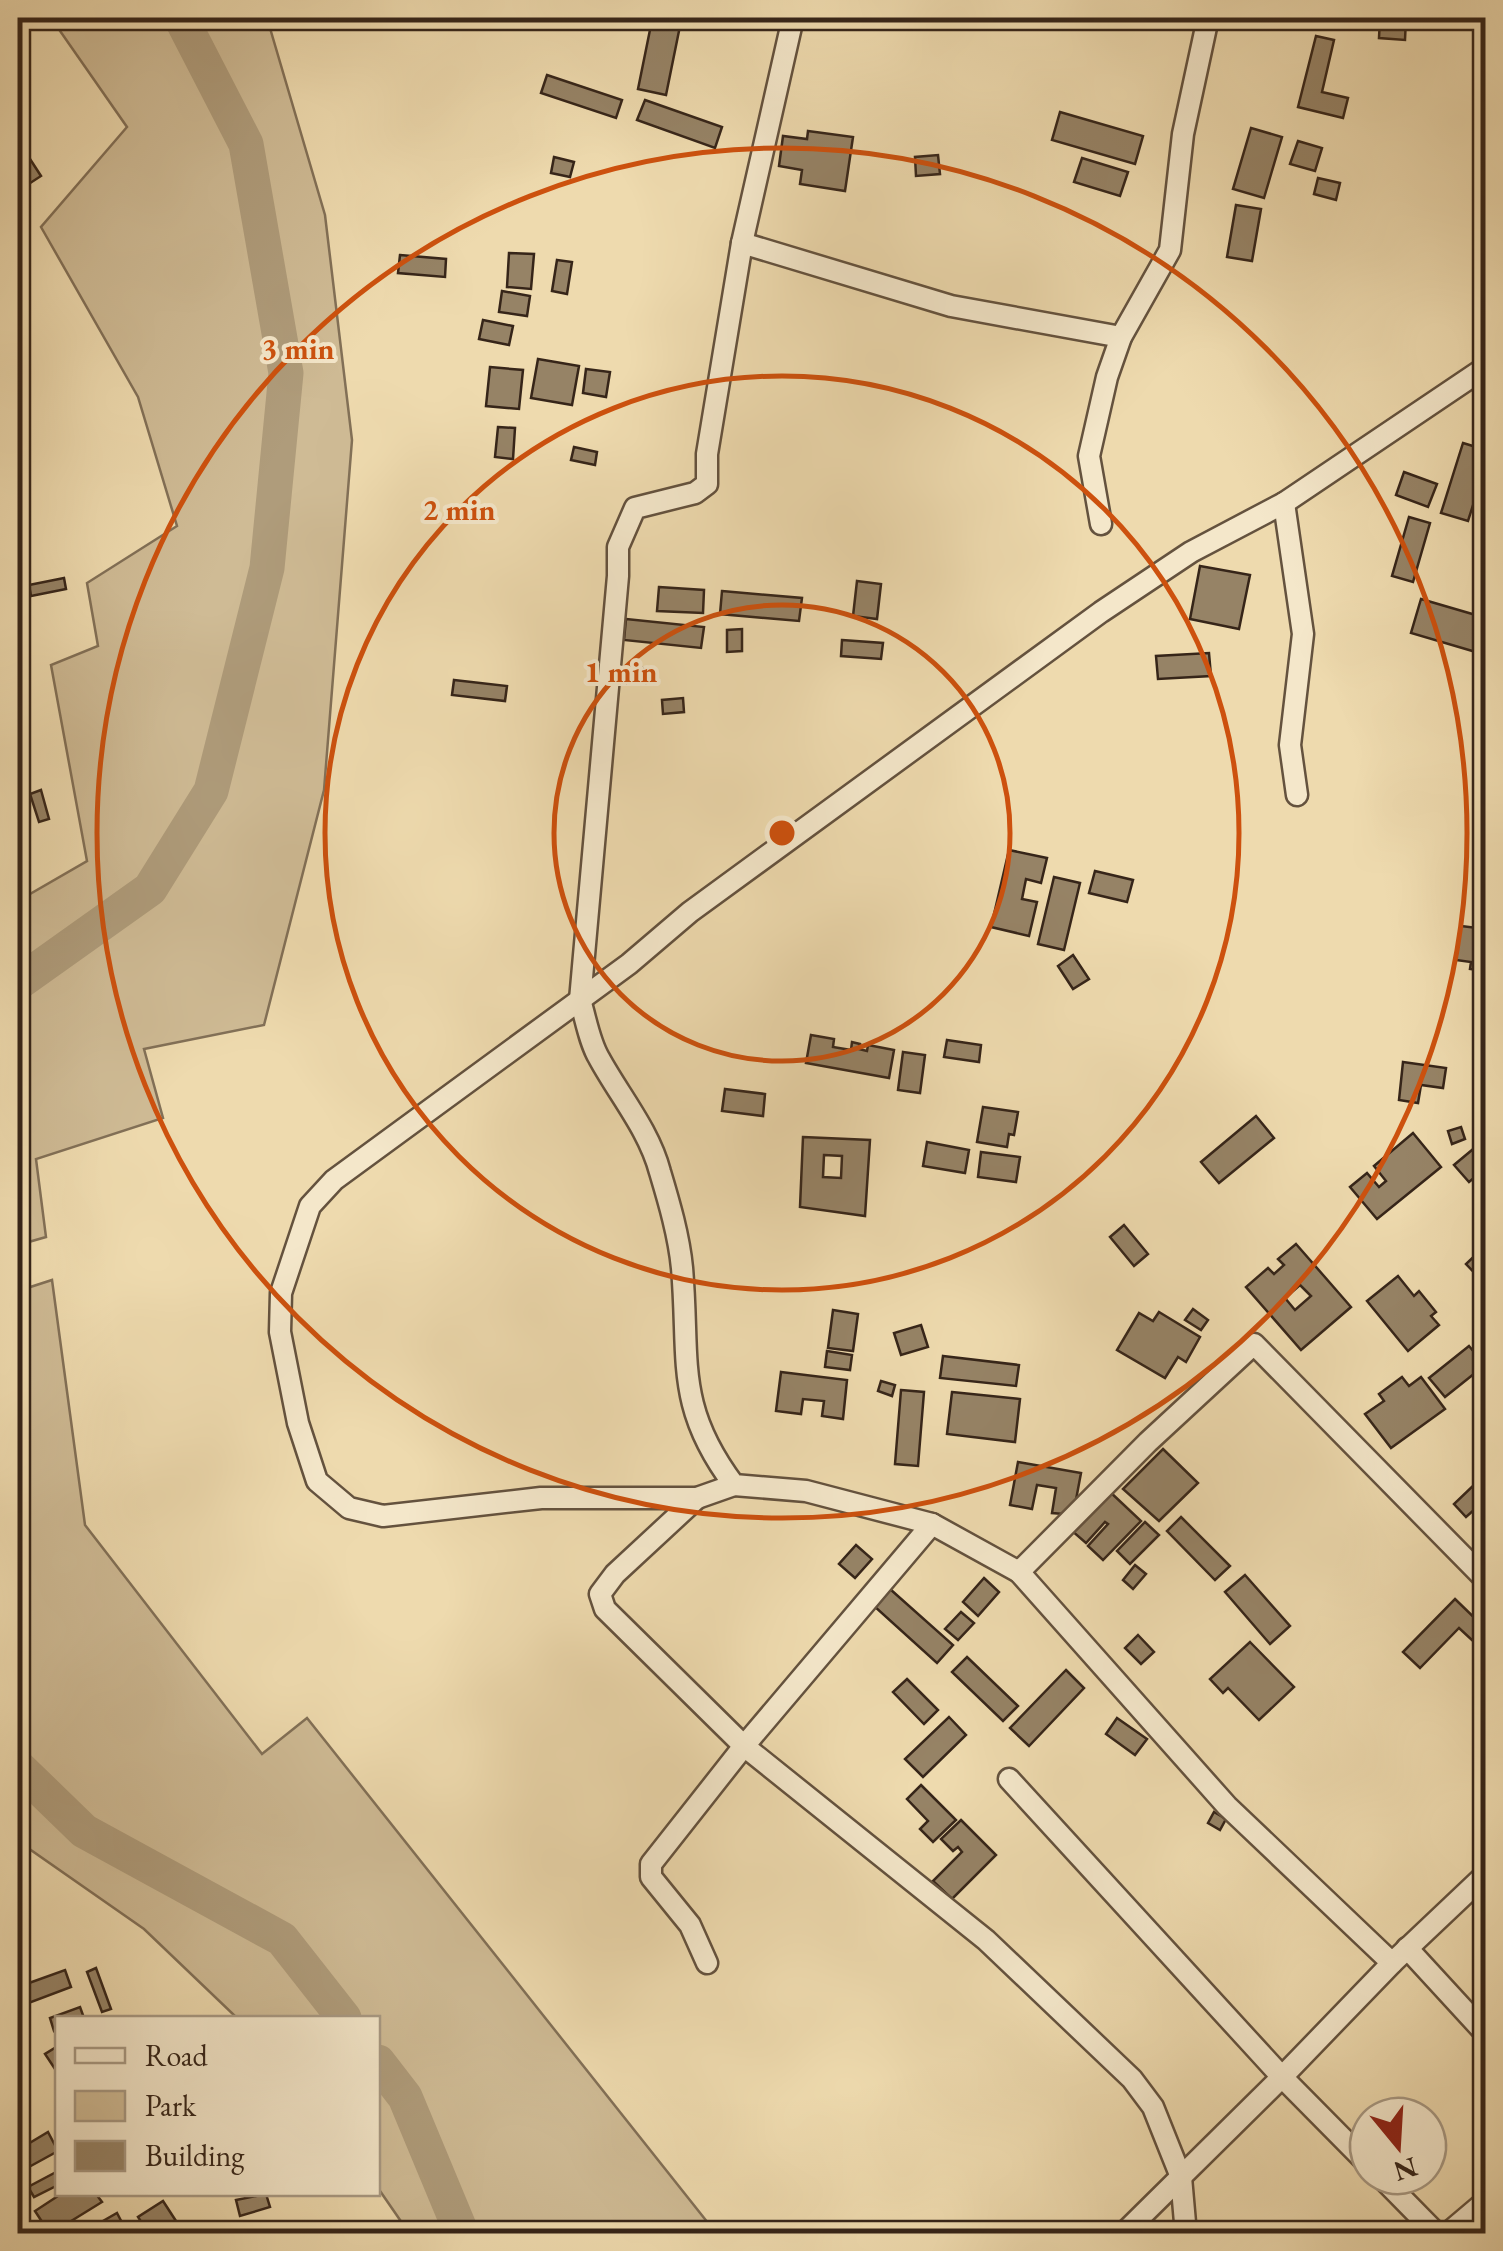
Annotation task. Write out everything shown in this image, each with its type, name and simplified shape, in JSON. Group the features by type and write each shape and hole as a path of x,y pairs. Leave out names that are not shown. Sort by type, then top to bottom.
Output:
{"street":[{"path":"734,1485 710,1453 694,1416 686,1374 682,1263 659,1166 596,1053 580,1000 617,595 618,547 635,508 695,493 707,484 707,454 742,243 793,18"},
{"path":"1101,524 1089,456 1107,376 1122,337 1170,250 1183,134 1208,18"},
{"path":"742,243 952,306 1122,337"},
{"path":"1486,367 1284,503 1190,552 1102,612 720,890 580,1000 334,1180 310,1206 281,1293 280,1332 286,1376 317,1481 349,1508 383,1516 541,1498 697,1498 734,1485 806,1492 932,1524 1020,1572 1227,1806 1486,2034"},
{"path":"1284,503 1303,634 1290,745 1297,795"},
{"path":"1020,1572 1148,1442 1254,1344 1486,1580"},
{"path":"697,1498 615,1574 600,1594 606,1609 744,1746 986,1940 1132,2079 1153,2107 1181,2177 1186,2234"},
{"path":"708,1963 690,1925 651,1877 651,1864 744,1746 932,1524"},
{"path":"1009,1779 1348,2144"},
{"path":"1123,2234 1399,1956 1486,1874"},
{"path":"1400,2196 1437,2234"},
{"path":"1447,2234 1486,2201"}],"green space":[{"path":"51,18 267,18 325,215 352,440 324,790 264,1025 144,1049 163,1118 36,1159 46,1237 18,1245 18,901 87,861 51,665 98,646 87,583 177,526 138,397 41,227 127,127"},
{"path":"52,1280 85,1525 262,1754 307,1718 716,2233 409,2233 380,2191 380,2016 235,2016 144,1929 18,1841 18,1291"}],"building":[{"path":"1280,18 1308,18 1305,29 1279,23"},
{"path":"1380,18 1406,18 1405,40 1379,38"},
{"path":"652,20 680,26 666,95 638,89"},
{"path":"1316,36 1334,40 1322,92 1348,98 1343,118 1298,107"},
{"path":"547,75 622,100 616,118 541,93"},
{"path":"645,100 722,127 715,148 637,120"},
{"path":"1060,112 1143,136 1135,164 1052,140"},
{"path":"1251,128 1282,137 1264,198 1233,189"},
{"path":"808,131 853,137 845,191 800,184 802,170 779,166 783,136 807,139"},
{"path":"1298,141 1322,148 1315,171 1290,164"},
{"path":"938,155 940,174 916,176 915,157"},
{"path":"554,157 574,162 570,177 551,173"},
{"path":"1082,158 1128,172 1120,196 1074,182"},
{"path":"30,159 41,176 18,191 18,168"},
{"path":"1318,178 1340,183 1336,200 1314,194"},
{"path":"1236,205 1261,209 1252,261 1227,257"},
{"path":"509,253 534,254 531,289 507,287"},
{"path":"400,255 446,259 445,277 398,273"},
{"path":"557,260 572,262 567,294 552,291"},
{"path":"502,291 530,296 527,316 499,312"},
{"path":"483,320 513,326 509,345 479,339"},
{"path":"538,359 579,366 572,405 531,398"},
{"path":"490,367 523,370 519,409 486,406"},
{"path":"586,369 610,372 606,397 583,393"},
{"path":"498,427 515,428 513,459 495,457"},
{"path":"1463,443 1486,450 1486,464 1468,521 1441,513"},
{"path":"574,447 597,452 595,465 571,460"},
{"path":"1404,472 1437,484 1428,507 1396,495"},
{"path":"1409,517 1430,523 1413,582 1392,576"},
{"path":"1200,566 1250,575 1239,629 1190,619"},
{"path":"64,578 66,589 31,596 29,585"},
{"path":"857,581 881,584 877,619 853,616"},
{"path":"659,587 704,590 703,613 657,611"},
{"path":"722,591 802,598 799,621 720,614"},
{"path":"1421,599 1486,618 1486,655 1411,633"},
{"path":"626,619 704,627 701,648 624,640"},
{"path":"742,629 742,651 727,652 727,630"},
{"path":"842,640 883,643 881,659 841,656"},
{"path":"1209,653 1211,676 1158,679 1156,656"},
{"path":"627,667 648,668 647,684 627,684"},
{"path":"454,680 507,686 505,701 452,695"},
{"path":"683,698 684,712 663,714 662,700"},
{"path":"41,790 49,819 39,822 30,794"},
{"path":"1009,850 1047,858 1041,883 1026,879 1022,899 1037,902 1029,936 991,927"},
{"path":"1095,871 1133,880 1127,902 1089,893"},
{"path":"1054,877 1080,883 1064,950 1038,944"},
{"path":"1461,926 1486,929 1486,971 1470,969 1471,962 1456,960"},
{"path":"1073,955 1089,979 1073,989 1058,966"},
{"path":"811,1035 834,1039 833,1047 851,1050 852,1042 867,1051 868,1045 894,1050 889,1078 806,1063"},
{"path":"947,1040 981,1045 979,1062 944,1057"},
{"path":"903,1052 925,1055 920,1093 898,1090"},
{"path":"1403,1062 1446,1068 1443,1088 1421,1085 1418,1103 1399,1100"},
{"path":"725,1089 765,1094 763,1116 722,1111"},
{"path":"983,1107 1018,1112 1014,1135 1009,1134 1007,1147 977,1142"},
{"path":"1256,1116 1274,1138 1219,1183 1201,1162"},
{"path":"1461,1127 1465,1139 1452,1144 1448,1131"},
{"path":"1413,1133 1441,1167 1377,1219 1350,1187 1367,1173 1379,1187 1386,1181 1374,1166"},
{"path":"803,1137 870,1140 865,1216 800,1207","holes":["824,1155 842,1156 841,1178 823,1177"]},
{"path":"1484,1140 1486,1189 1475,1177 1469,1182 1454,1165"},
{"path":"927,1142 969,1150 965,1173 923,1166"},
{"path":"981,1152 1020,1157 1016,1182 978,1177"},
{"path":"1124,1225 1148,1254 1134,1266 1110,1237"},
{"path":"1296,1244 1351,1307 1301,1350 1246,1287 1268,1268 1274,1274 1284,1265 1278,1259","holes":["1300,1285 1311,1296 1295,1310 1285,1298"]},
{"path":"1486,1245 1486,1285 1466,1264"},
{"path":"1398,1276 1414,1296 1419,1291 1436,1312 1431,1316 1439,1325 1408,1351 1367,1301"},
{"path":"1193,1309 1208,1320 1201,1330 1185,1320"},
{"path":"833,1310 858,1314 853,1351 828,1348"},
{"path":"1159,1312 1200,1337 1186,1362 1178,1357 1165,1378 1117,1350 1139,1313 1153,1321"},
{"path":"921,1325 928,1347 901,1355 894,1333"},
{"path":"1469,1346 1485,1365 1445,1397 1429,1378"},
{"path":"827,1351 852,1355 850,1370 825,1367"},
{"path":"943,1356 1019,1365 1016,1386 940,1378"},
{"path":"781,1372 847,1380 843,1419 822,1416 824,1401 803,1399 801,1414 776,1411"},
{"path":"1402,1377 1409,1386 1421,1377 1445,1409 1391,1448 1365,1414 1384,1401 1379,1394"},
{"path":"881,1381 895,1385 892,1396 878,1391"},
{"path":"901,1390 924,1392 918,1466 895,1464"},
{"path":"952,1392 1020,1399 1015,1442 947,1434"},
{"path":"1163,1449 1198,1483 1159,1521 1123,1489"},
{"path":"1018,1462 1081,1473 1075,1505 1064,1514 1052,1513 1056,1488 1037,1485 1032,1509 1010,1505"},
{"path":"1477,1482 1486,1491 1486,1513 1482,1517 1475,1509 1466,1517 1454,1504"},
{"path":"1108,1490 1141,1521 1103,1560 1088,1546 1108,1524 1105,1522 1086,1543 1071,1530"},
{"path":"1181,1517 1230,1566 1215,1580 1167,1531"},
{"path":"1145,1522 1159,1535 1130,1564 1117,1551"},
{"path":"856,1545 872,1559 855,1578 839,1564"},
{"path":"1135,1565 1146,1574 1133,1589 1123,1580"},
{"path":"1245,1575 1290,1626 1270,1644 1225,1592"},
{"path":"984,1578 999,1592 978,1616 963,1602"},
{"path":"890,1589 953,1645 937,1663 874,1606"},
{"path":"1455,1599 1485,1628 1473,1641 1459,1628 1420,1668 1403,1652"},
{"path":"961,1612 974,1623 958,1640 945,1629"},
{"path":"1138,1635 1154,1652 1141,1664 1125,1648"},
{"path":"1250,1642 1294,1687 1259,1720 1228,1688 1223,1693 1210,1679"},
{"path":"967,1657 1018,1706 1003,1721 952,1672"},
{"path":"1066,1670 1084,1688 1029,1746 1010,1728"},
{"path":"907,1679 938,1710 924,1724 893,1692"},
{"path":"949,1717 966,1735 923,1777 905,1759"},
{"path":"1117,1718 1147,1739 1135,1755 1106,1734"},
{"path":"921,1785 956,1820 933,1842 920,1829 928,1821 907,1799"},
{"path":"1214,1812 1226,1819 1220,1830 1208,1823"},
{"path":"961,1820 996,1855 952,1899 933,1881 962,1852 958,1847 953,1851 941,1839"},
{"path":"96,1968 111,2009 102,2012 87,1972"},
{"path":"65,1970 71,1987 18,2007 18,1987"},
{"path":"80,2007 83,2016 55,2016"},
{"path":"55,2048 55,2069 45,2054"},
{"path":"48,2132 55,2145 55,2153 18,2173 18,2150"},
{"path":"55,2173 55,2186 34,2197 28,2187"},
{"path":"58,2196 98,2196 102,2202 50,2234 35,2211"},
{"path":"267,2196 270,2207 240,2216 236,2200"},
{"path":"163,2201 176,2221 156,2234 149,2234 138,2217"},
{"path":"117,2213 128,2234 91,2234 89,2229"}],"waterway":[{"path":"18,983 150,889 211,791 267,568 286,373 246,144 181,18"},
{"path":"18,1767 84,1831 282,1939 342,2016"},
{"path":"380,2065 405,2097 462,2234"}]}
